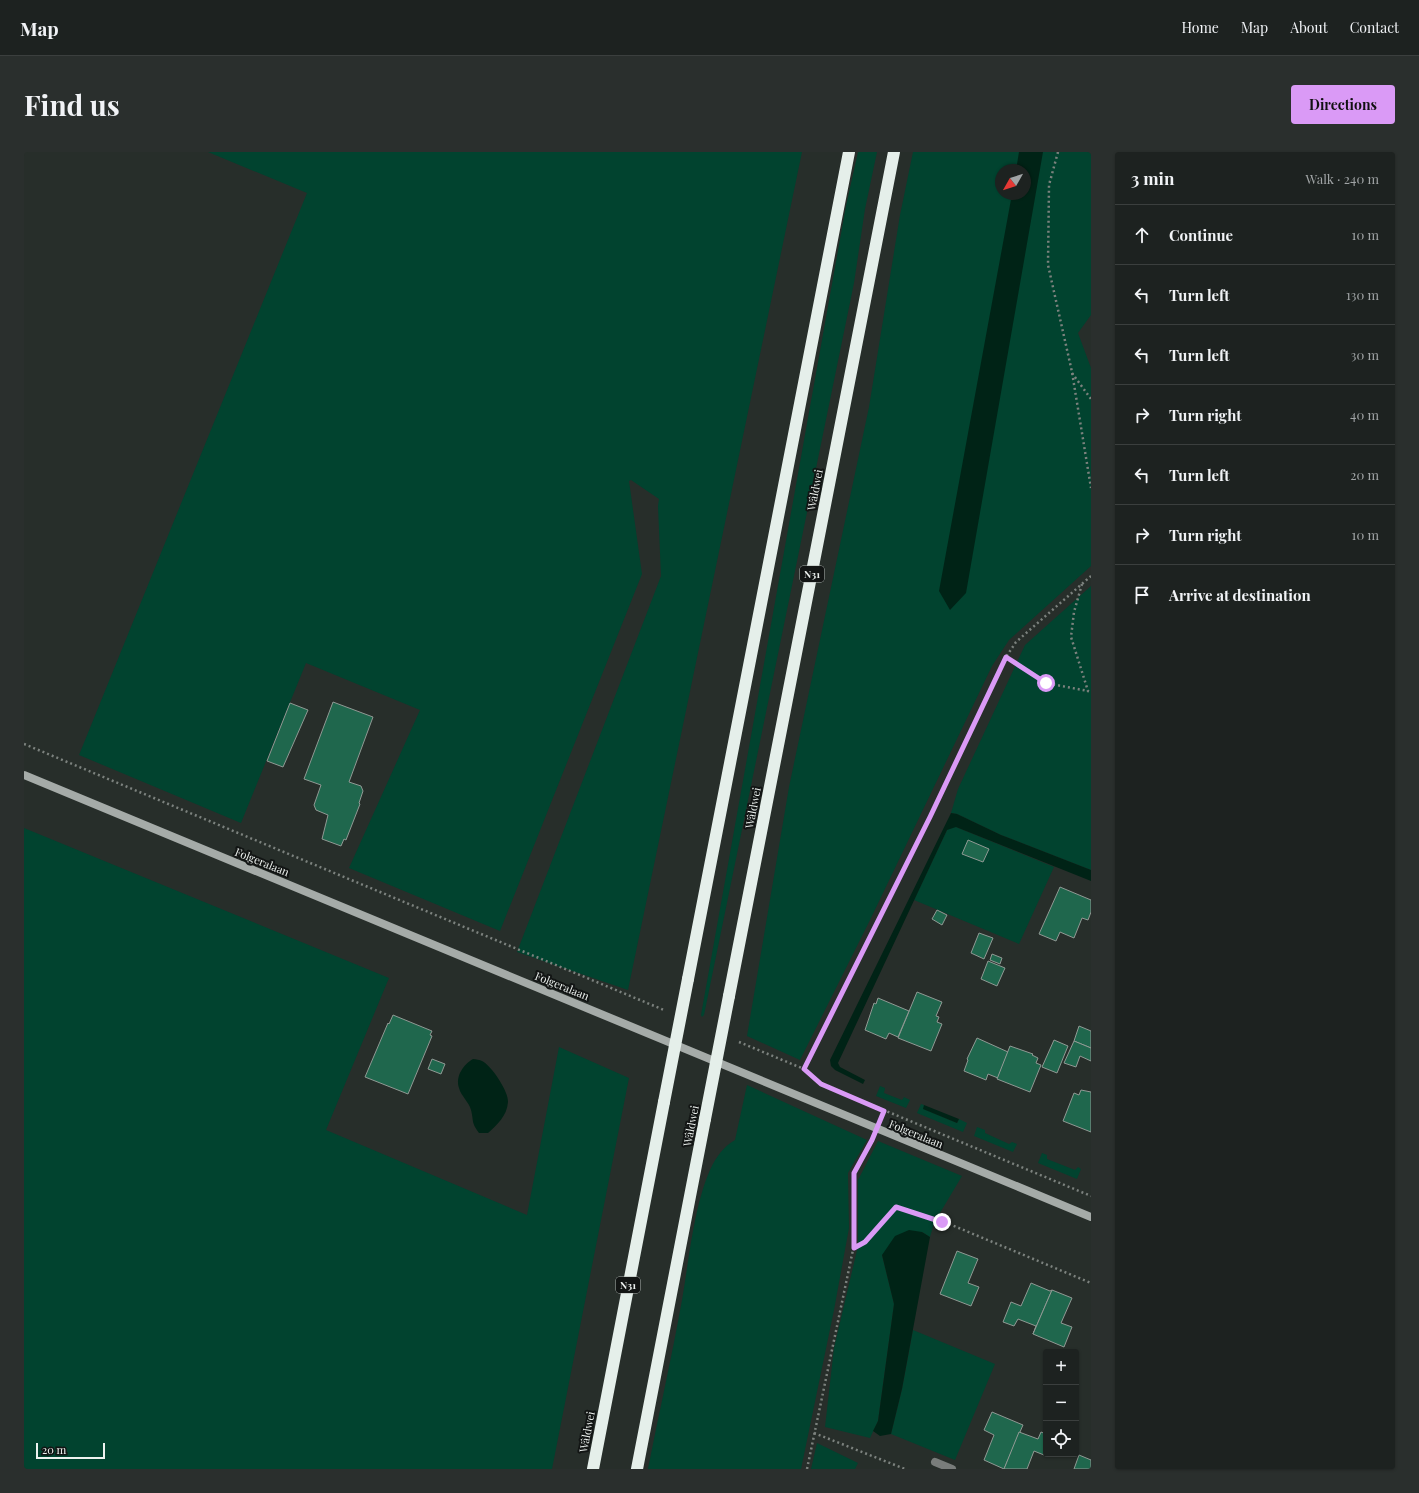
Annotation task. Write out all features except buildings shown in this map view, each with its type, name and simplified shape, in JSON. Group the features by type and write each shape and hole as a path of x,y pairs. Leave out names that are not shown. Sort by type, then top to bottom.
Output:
{"highway":[{"name":"Wâldwei","path":"593,1469 849,152"},
{"name":"Wâldwei","path":"637,1469 894,152"}],"main road":[{"name":"Folgeralaan","path":"24,775 876,1130 1091,1217"}],"street":[{"path":"935,1462 952,1469"}],"path":[{"path":"1058,152 1049,185 1048,265 1072,372 1091,488"},
{"path":"1072,372 1091,399"},
{"path":"804,1069 930,817 1006,657 1016,642 1091,576"},
{"path":"1006,657 1046,683 1089,691 1072,637 1074,612 1082,584"},
{"path":"24,744 666,1011"},
{"path":"732,1039 804,1069 821,1084 1091,1196"},
{"path":"807,1469 854,1248 854,1173 884,1111"},
{"path":"854,1248 865,1242 896,1207 942,1222 1091,1284"},
{"path":"814,1433 905,1469"}],"shaded area":[{"path":"208,152 802,152 628,990 517,952 661,576 659,499 631,480 629,481 642,574 500,931 349,868 420,710 306,663 241,823 79,755 307,193"},
{"path":"858,152 877,152 865,209 854,283 704,1015 702,1017 701,1015 846,206"},
{"path":"913,152 1091,152 1091,315 1078,333 1091,368 1091,566 1009,640 992,666 871,918 800,1060 747,1036 789,787 869,407 900,215"},
{"path":"1019,152 1043,152 966,593 950,610 939,591 1011,200 1031,200 1031,164 1017,164"},
{"path":"1091,586 1091,870 1001,835 957,814 951,813 958,789 1025,645"},
{"path":"951,813 957,814 1001,835 1091,870 1091,881 956,827 947,830 838,1063 840,1067 865,1080 863,1084 835,1070 831,1066 830,1060"},
{"path":"951,827 956,827 1054,867 1019,944 914,900 947,830"},
{"path":"24,828 389,978 326,1130 527,1215 559,1047 629,1078 552,1469 24,1469"},
{"path":"473,1059 482,1061 490,1068 499,1079 508,1098 504,1116 488,1133 479,1133 476,1129 470,1107 460,1091 458,1084 461,1071 466,1064"},
{"path":"747,1085 867,1140 848,1173 849,1228 834,1310 801,1469 648,1469 682,1300 696,1216 704,1184 720,1153 735,1140"},
{"path":"880,1086 885,1088 884,1093 902,1100 904,1097 910,1100 906,1108 876,1096"},
{"path":"921,1104 924,1105 924,1109 957,1123 959,1119 967,1123 963,1132 917,1113"},
{"path":"924,1105 959,1119 957,1123 923,1109"},
{"path":"977,1127 985,1130 985,1133 1009,1144 1012,1142 1017,1144 1013,1152 974,1136"},
{"path":"878,1141 962,1176 934,1223 930,1237 922,1232 882,1255 894,1304 878,1421 870,1438 825,1427 834,1348 858,1246 858,1180"},
{"path":"1042,1153 1047,1155 1047,1159 1075,1170 1078,1167 1081,1169 1077,1179 1038,1163"},
{"path":"909,1230 922,1232 930,1237 902,1389 891,1434 880,1436 873,1431 878,1421 894,1304 882,1255 895,1236"},
{"path":"913,1330 995,1364 955,1460 891,1434 902,1389"},
{"path":"817,1443 858,1463 855,1469 811,1469"}],"route":[{"path":"942,1222 896,1207 865,1242 854,1248 854,1173 872,1140 884,1111 821,1084 804,1069 930,817 1006,657 1046,683"}]}
